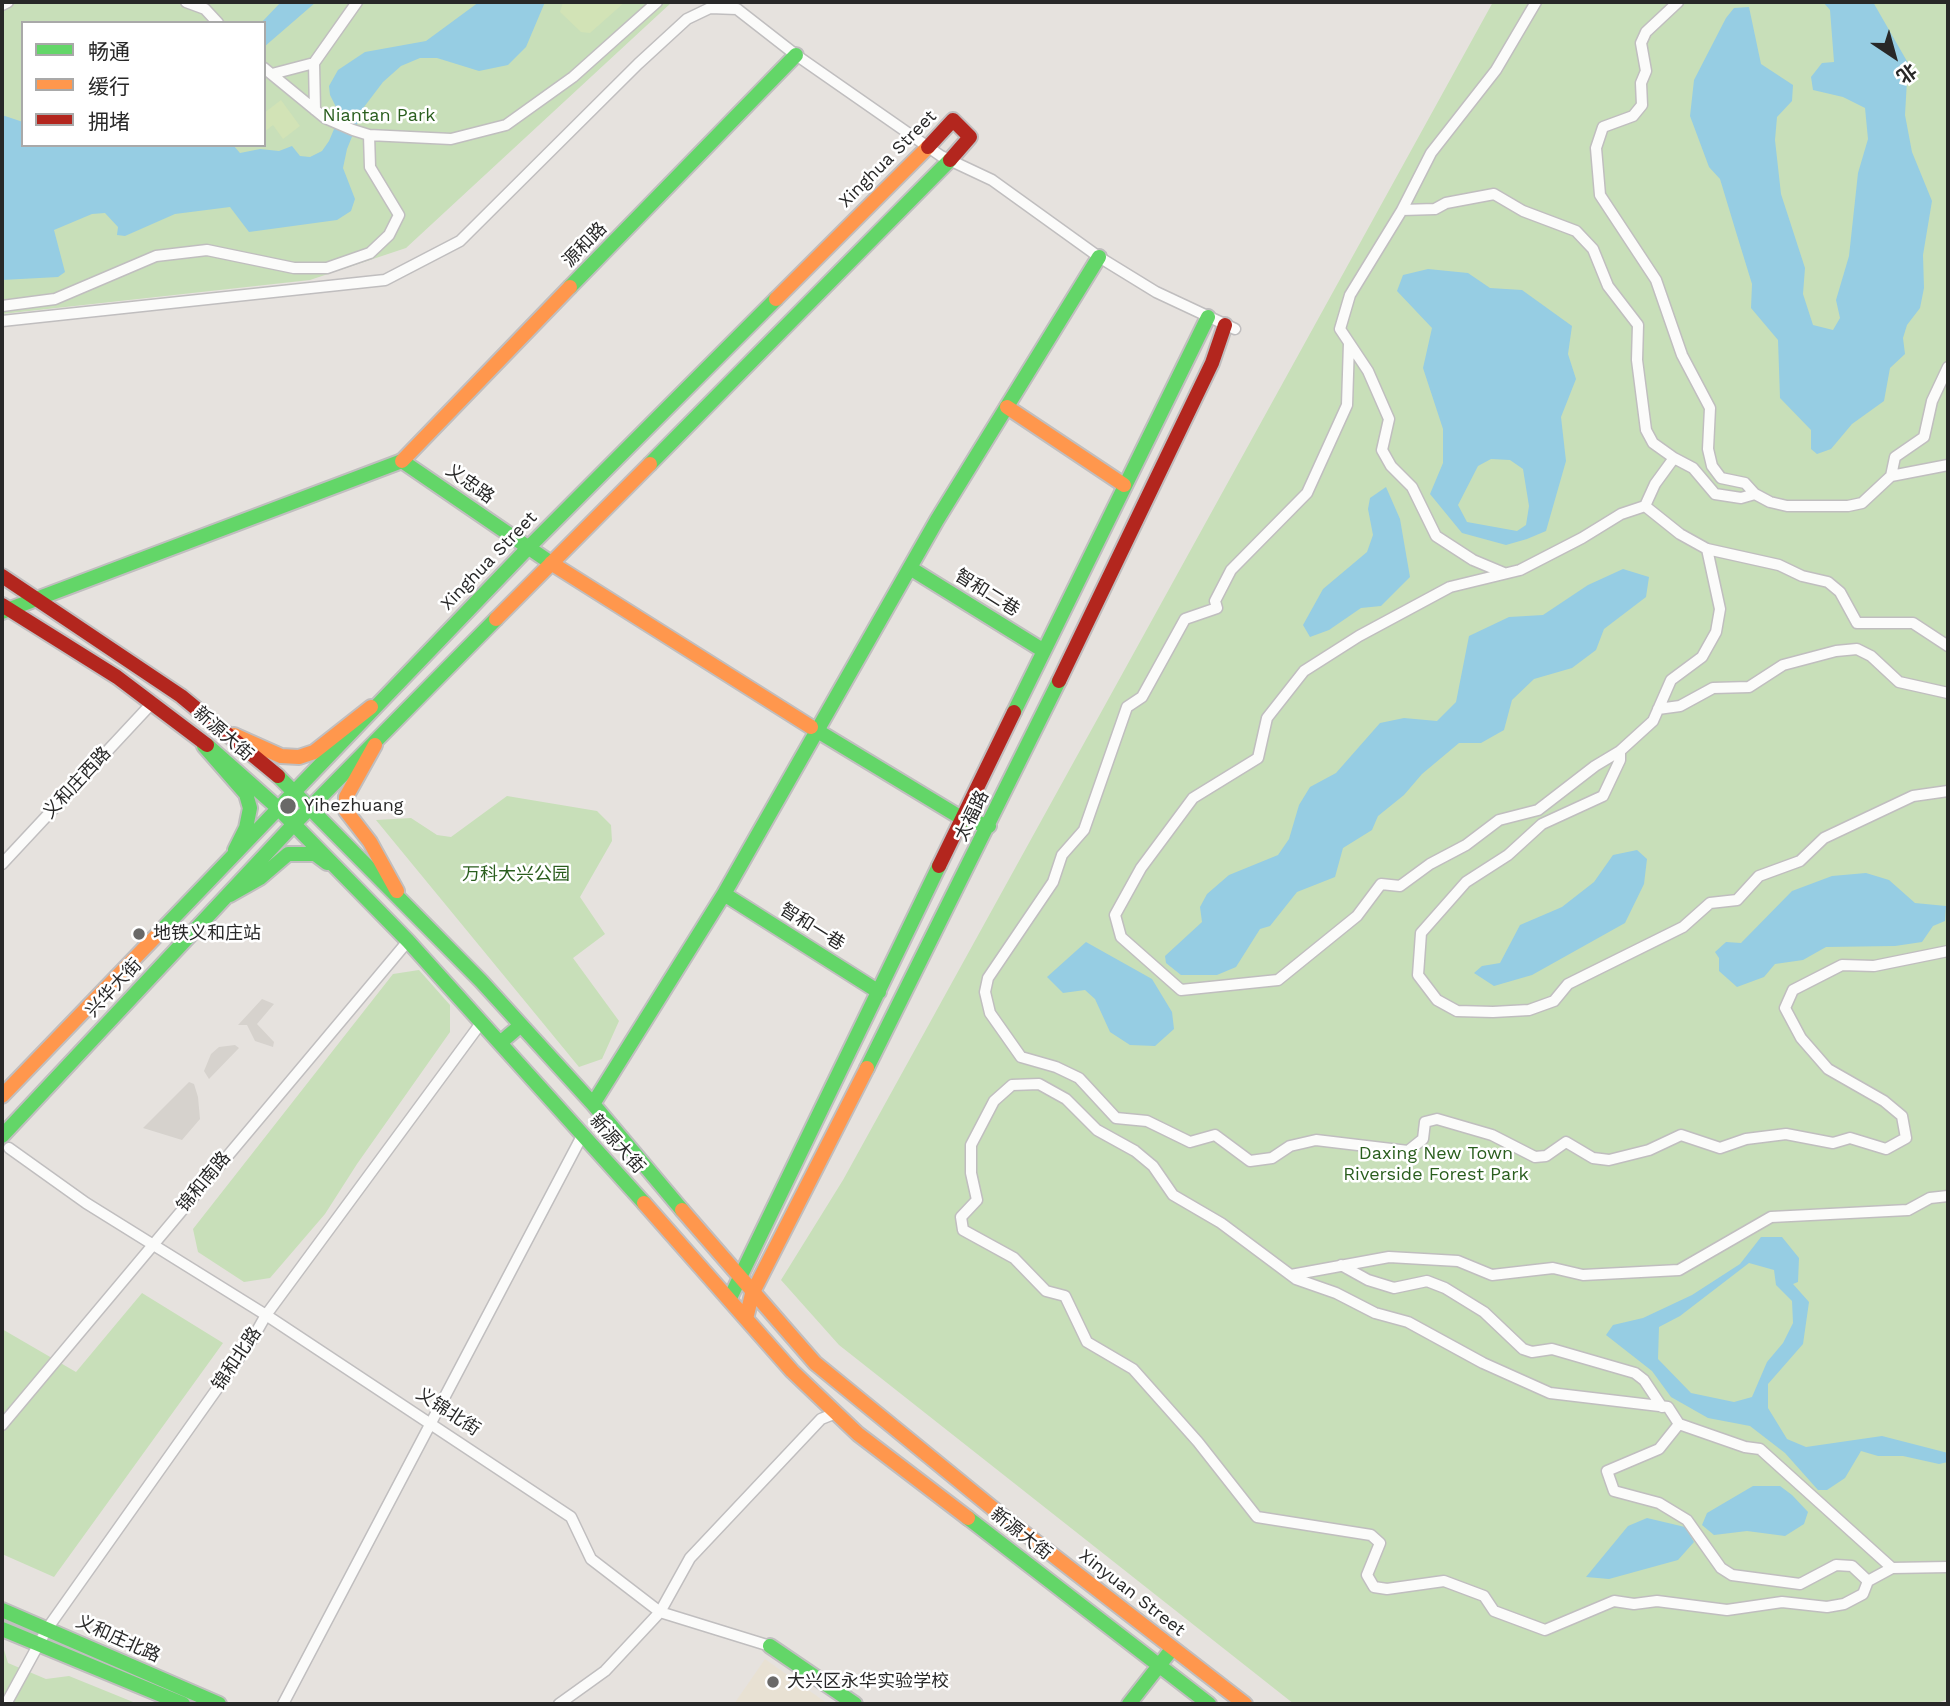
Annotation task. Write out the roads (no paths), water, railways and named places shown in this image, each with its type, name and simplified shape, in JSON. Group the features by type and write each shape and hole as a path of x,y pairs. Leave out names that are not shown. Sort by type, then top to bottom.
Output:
{"main road":[{"name":"源和路","path":"402,461 796,55"},
{"name":"Xinghua Street","path":"295,790 528,548 953,120 970,137 950,160 312,807"},
{"path":"593,1104 724,894 910,568 1099,257"},
{"name":"太福路","path":"730,1298 738,1276 1208,317"},
{"name":"太福路","path":"746,1320 752,1294 989,826 1230,327"},
{"path":"1007,407 1124,485"},
{"name":"义忠路","path":"402,461 528,548 818,732 963,819 989,826"},
{"path":"4,609 402,461"},
{"name":"智和二巷","path":"910,568 1044,651"},
{"path":"2,576 181,696 230,734 295,790 398,892"},
{"name":"新源大街","path":"4,609 153,702 190,729 278,808 408,941 730,1298 792,1371 858,1434 1209,1704"},
{"path":"230,734 281,757 299,757 314,752 381,701"},
{"path":"190,729 246,794 250,808 246,828 231,858"},
{"path":"376,742 346,797 346,811 370,842 398,892"},
{"name":"兴华大街","path":"2,1096 295,790"},
{"name":"兴华大街","path":"5,1142 223,899 312,807"},
{"path":"223,899 260,878 288,854 300,852 315,854 355,886"},
{"name":"Xinyuan Street","path":"398,892 593,1104 752,1294 816,1363 996,1511 1245,1704"},
{"name":"智和一巷","path":"724,894 879,992"},
{"path":"499,1043 521,1025"},
{"name":"义和庄北路","path":"2,1610 219,1704"},
{"name":"义和庄北路","path":"2,1629 183,1704"},
{"name":"义锦北街","path":"770,1646 855,1704"},
{"path":"1129,1704 1172,1649"}],"street":[{"path":"2,5 8,2"},
{"path":"186,2 208,6"},
{"path":"315,110 314,63 357,2"},
{"path":"268,71 325,118 369,135 451,139 506,125 573,77 657,2"},
{"path":"1504,573 1473,560 1436,536 1412,487 1391,466 1382,450 1389,419 1368,371 1340,329 1350,295 1402,210 1431,153 1496,70 1536,2"},
{"path":"1678,2 1646,32 1642,43 1646,71 1641,83 1642,105 1633,116 1603,127 1596,148 1600,195 1656,280 1682,355 1710,408 1708,449 1712,466 1721,478 1745,483 1755,494 1787,506 1848,506 1863,503 1891,476 1948,465"},
{"path":"2,321 384,280 460,241 638,64 687,19 712,5 737,9 796,55 928,146 992,180 1099,257 1156,292 1230,327"},
{"path":"268,71 314,63"},
{"path":"2,306 55,299 156,256 207,250 294,268 327,268 370,253 389,234 399,215 370,167 369,135"},
{"path":"1402,210 1436,209 1446,203 1494,194 1523,211 1576,231 1593,249 1608,286 1638,325 1637,360 1646,430 1653,443 1693,468 1715,494 1741,498 1755,494"},
{"path":"1349,342 1347,405 1307,493 1231,570 1215,601 1217,608 1185,619 1142,697 1127,707 1084,830 1062,855 1053,882 988,978 985,992 990,1013 1021,1057 1079,1078 1116,1118 1147,1121 1190,1142 1215,1135 1250,1161 1272,1158 1290,1146 1316,1140 1408,1151 1423,1139 1425,1122 1437,1119 1492,1135 1535,1157 1546,1156 1566,1142 1593,1158 1609,1160 1649,1150 1681,1135 1720,1148 1746,1139 1786,1134 1833,1143 1850,1138 1886,1149 1906,1138 1902,1116 1884,1101 1828,1069 1801,1038 1785,1008 1793,990 1842,965 1874,966 1948,951"},
{"path":"1891,476 1895,457 1924,437 1932,401 1948,367"},
{"path":"1674,458 1655,484 1645,506 1621,514 1520,570 1450,587 1359,636 1304,671 1267,718 1258,758 1193,798 1141,867 1115,915 1121,937 1181,990 1278,980 1357,916 1381,884 1400,886 1430,864 1466,845 1499,820 1538,810 1595,766 1620,751 1653,721 1671,680 1702,657 1716,632 1720,609 1707,549"},
{"path":"1645,506 1707,549 1779,565 1802,576 1828,582 1840,592 1857,623 1913,623 1948,646"},
{"path":"1658,709 1680,706 1713,688 1749,687 1783,665 1836,651 1857,649 1871,656 1899,682 1948,693"},
{"name":"义和庄西路","path":"2,864 153,702"},
{"path":"1620,751 1620,760 1603,796 1542,824 1508,855 1466,881 1421,933 1418,975 1437,1000 1457,1011 1481,1012 1529,1010 1554,1000 1568,984 1683,927 1710,903 1737,900 1759,876 1800,861 1824,838 1913,796 1948,791"},
{"name":"锦和南路","path":"2,1425 408,941"},
{"name":"锦和北路","path":"6,1704 47,1629 253,1338 266,1315 481,1023"},
{"path":"1892,1567 1760,1448 1745,1447 1679,1424 1668,1407 1550,1393 1483,1363 1408,1322 1376,1313 1291,1275 1221,1223 1174,1195 1153,1166 1135,1151 1097,1130 1066,1099 1039,1084 1012,1085 994,1101 971,1145 971,1173 977,1199 961,1217 963,1230 1014,1258 1046,1291 1065,1296 1087,1342 1133,1369 1198,1442 1257,1517 1371,1535 1380,1543 1367,1575 1374,1587 1387,1590 1444,1581 1484,1596 1494,1611 1545,1630 1614,1601 1634,1604 1657,1601 1727,1610 1782,1602 1827,1607 1844,1604 1863,1594 1868,1581 1892,1567 1948,1567"},
{"path":"283,1704 429,1422 583,1134"},
{"name":"义锦北街","path":"5,1142 151,1245 266,1315 571,1517 591,1559 660,1612 770,1646"},
{"path":"1291,1275 1389,1257 1458,1261 1492,1275 1553,1268 1583,1275 1679,1270 1771,1217 1908,1210 1930,1198 1948,1196"},
{"path":"1341,1265 1368,1280 1394,1288 1427,1281 1445,1287 1483,1312 1523,1349 1532,1352 1552,1349 1635,1373 1644,1380 1662,1407"},
{"path":"559,1704 604,1671 660,1612 690,1558 821,1419 836,1413"},
{"path":"1679,1424 1659,1449 1606,1471 1614,1491 1659,1503 1687,1520 1721,1568 1732,1575 1800,1584 1836,1565 1852,1566 1868,1581"}],"water":[{"path":"281,2 316,2 266,45 266,21 263,21"},
{"path":"479,2 545,2 526,47 508,65 479,71 437,58 420,58 401,66 383,82 364,107 347,149 343,168 355,199 351,211 337,220 249,232 230,207 175,214 125,236 117,235 118,227 105,213 92,214 54,230 65,272 58,277 2,280 2,115 21,121 21,147 235,147 240,153 260,149 279,151 292,146 300,156 310,157 322,151 340,115 330,95 329,86 338,70 365,52 426,41"},
{"path":"1823,2 1873,2 1908,63 1905,115 1912,152 1932,201 1923,255 1924,288 1920,308 1907,325 1903,338 1905,354 1890,368 1884,401 1852,424 1831,449 1817,454 1811,449 1811,430 1780,398 1778,340 1751,308 1752,284 1720,179 1709,167 1690,116 1694,80 1726,18 1734,8 1749,7 1761,64 1793,85 1792,101 1777,117 1775,140 1781,194 1805,268 1803,294 1813,325 1833,330 1840,318 1836,300 1849,256 1858,173 1868,139 1865,108 1843,97 1813,90 1811,77 1822,63 1834,62 1830,10"},
{"path":"1428,269 1468,273 1490,288 1522,290 1572,326 1568,354 1576,379 1561,417 1566,461 1546,531 1506,545 1462,533 1430,494 1443,463 1443,429 1423,368 1432,328 1397,291 1403,275","holes":["1491,459 1510,460 1523,469 1529,506 1526,525 1517,531 1467,522 1458,505 1478,466"]},
{"path":"1386,487 1400,519 1410,577 1381,606 1361,608 1329,630 1310,637 1303,625 1323,589 1367,552 1373,535 1368,509 1370,498"},
{"path":"1623,569 1649,577 1646,597 1604,629 1596,650 1572,668 1534,679 1512,700 1504,730 1481,743 1459,743 1422,774 1404,795 1378,816 1372,830 1343,848 1335,877 1297,892 1270,926 1260,929 1236,967 1217,975 1181,975 1166,963 1165,956 1202,922 1200,907 1207,894 1229,875 1278,855 1289,839 1299,805 1310,787 1336,773 1380,723 1404,718 1437,721 1456,702 1469,636 1509,617 1543,615 1588,585"},
{"path":"1637,850 1647,859 1644,884 1625,923 1532,975 1494,986 1474,973 1482,966 1500,963 1520,925 1562,907 1594,882 1613,855"},
{"path":"1866,873 1889,880 1915,903 1946,906 1945,921 1933,926 1922,942 1895,946 1826,947 1803,960 1775,964 1764,977 1737,987 1719,971 1719,958 1715,952 1726,942 1741,943 1792,891 1832,876"},
{"path":"1086,942 1152,979 1172,1012 1174,1029 1155,1046 1130,1045 1110,1032 1095,999 1085,990 1063,993 1047,977"},
{"path":"1761,1237 1782,1237 1799,1258 1798,1282 1793,1284 1809,1302 1803,1344 1768,1384 1768,1408 1787,1439 1806,1447 1882,1436 1948,1453 1948,1462 1939,1464 1903,1456 1878,1456 1861,1451 1845,1478 1827,1490 1818,1490 1785,1453 1750,1426 1708,1418 1671,1397 1652,1371 1606,1335 1613,1325 1643,1318 1692,1295 1740,1264","holes":["1749,1263 1774,1270 1776,1285 1792,1301 1793,1323 1783,1343 1767,1362 1752,1397 1734,1402 1691,1393 1658,1359 1659,1327 1680,1316"]},
{"path":"1753,1486 1780,1486 1808,1512 1804,1524 1785,1536 1747,1531 1714,1535 1702,1525 1707,1513"},
{"path":"1647,1518 1685,1527 1694,1542 1678,1560 1609,1579 1586,1577 1628,1526"}],"place":[{"name":"Yihezhuang","path":"288,806"},
{"name":"地铁义和庄站","path":"139,934"},
{"name":"大兴区永华实验学校","path":"773,1682"}],"park label":[{"name":"Niantan Park","path":"379,116"},
{"name":"万科大兴公园","path":"516,875"},
{"name":"Daxing New Town Riverside Forest Park","path":"1436,1164"}]}
